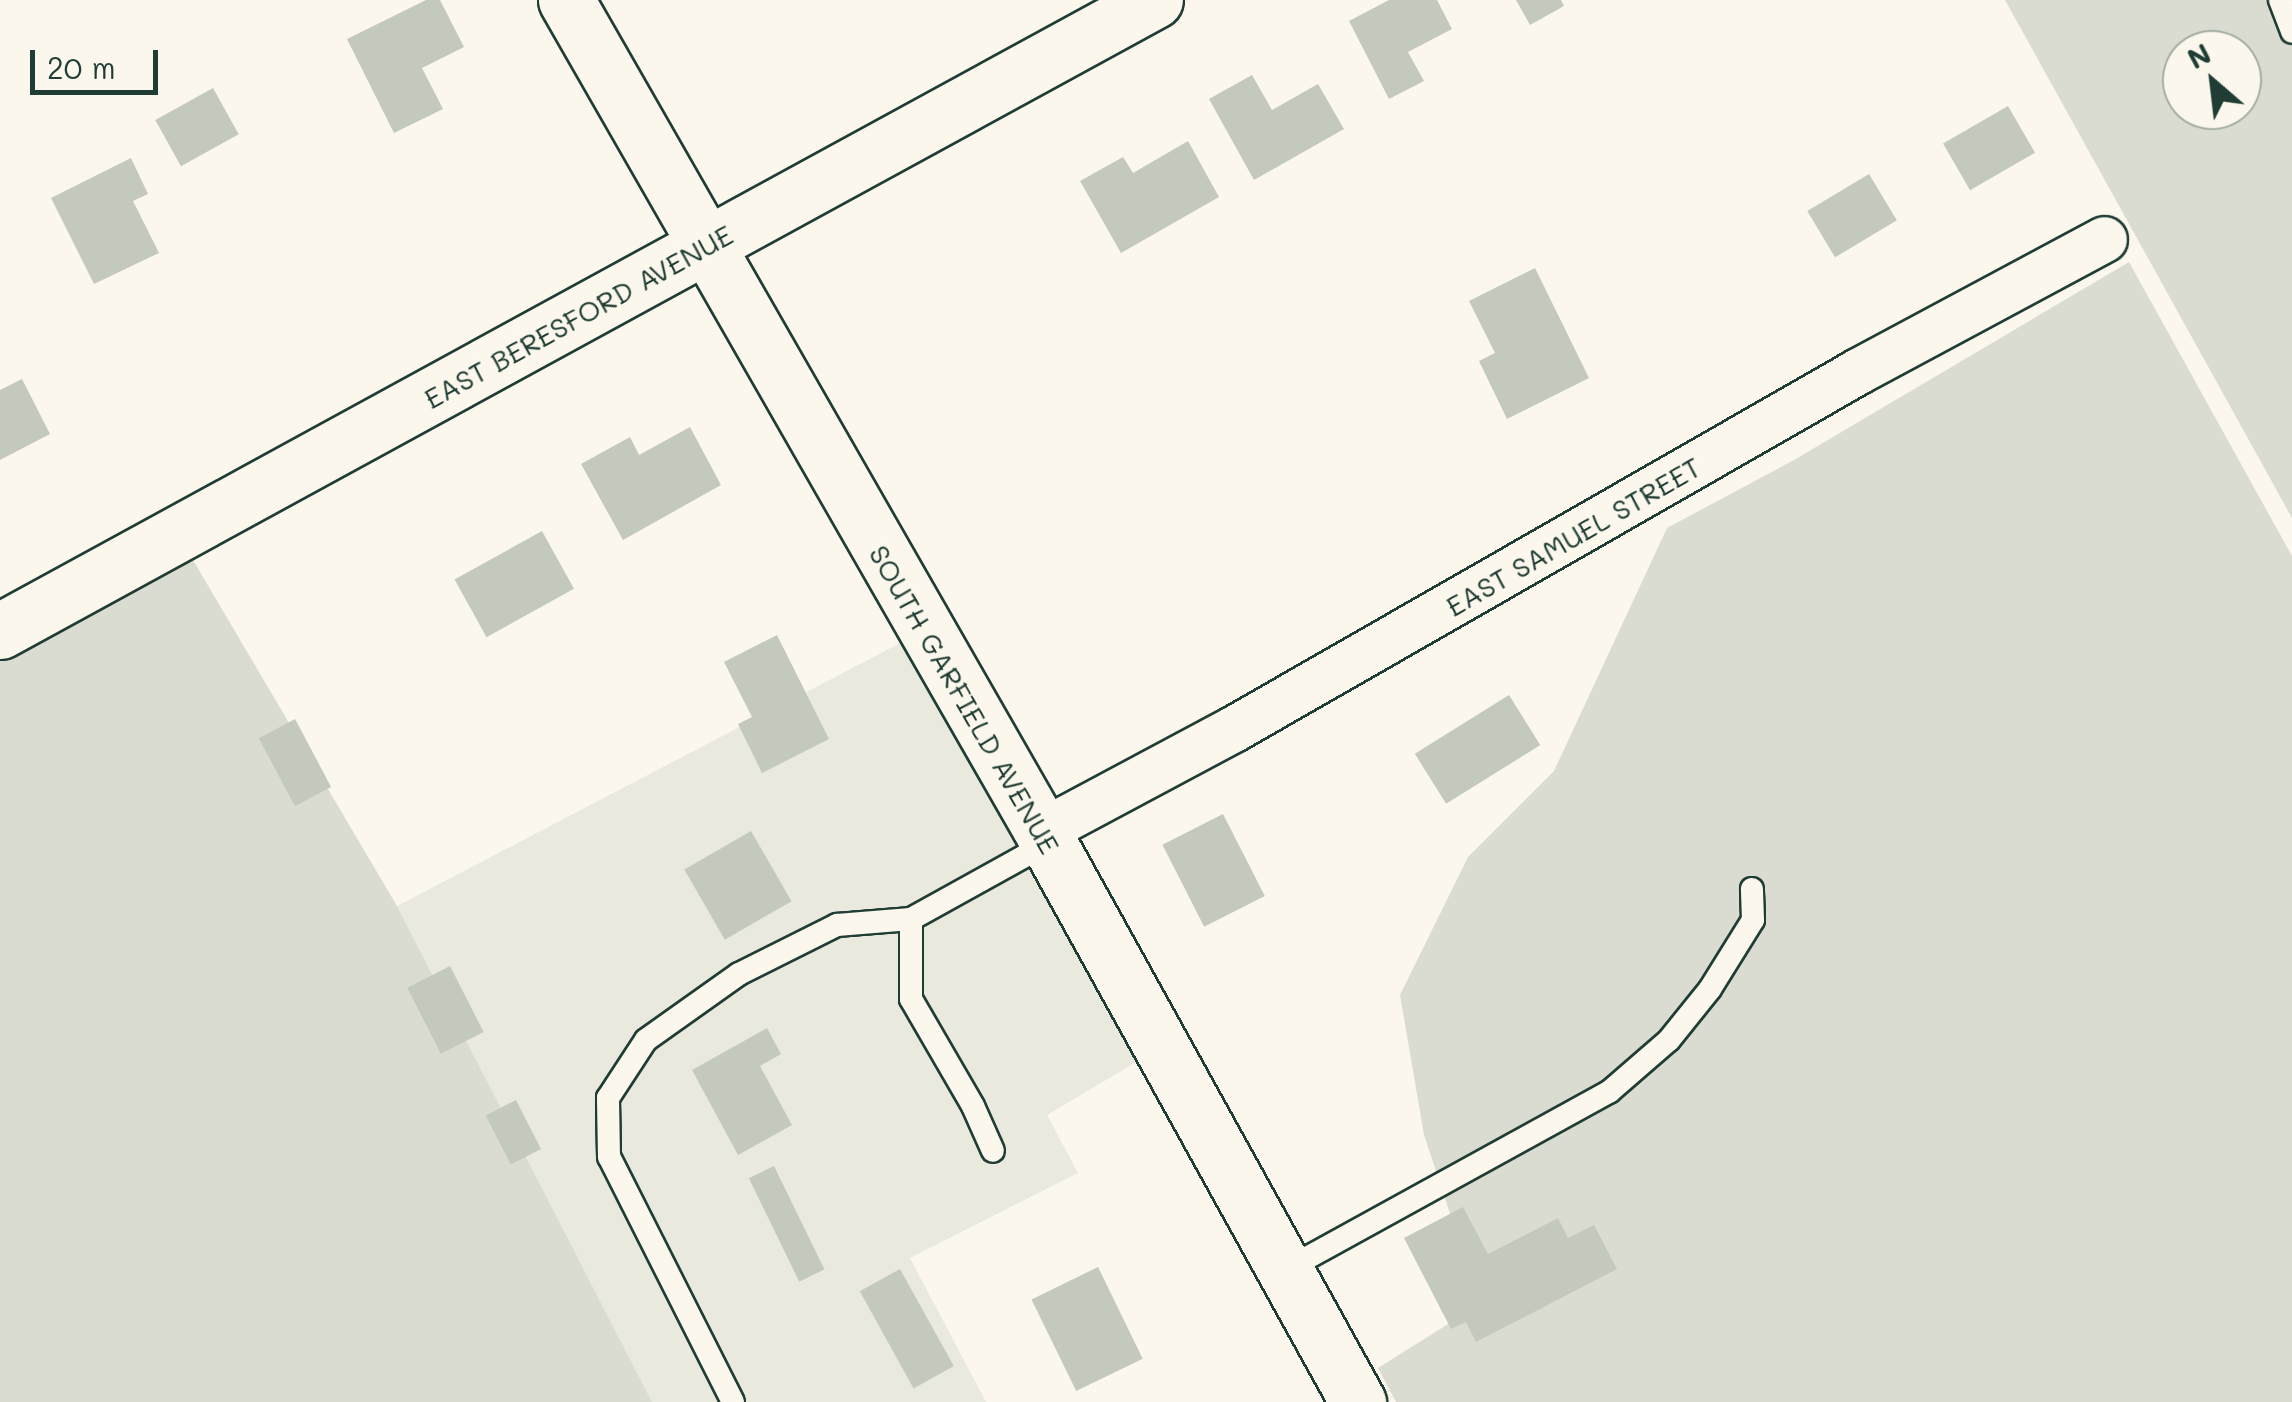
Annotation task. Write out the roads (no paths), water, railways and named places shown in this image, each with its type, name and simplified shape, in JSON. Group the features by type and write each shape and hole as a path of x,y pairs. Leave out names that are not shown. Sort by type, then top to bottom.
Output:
{"street":[{"name":"SOUTH GARFIELD AVENUE","path":"566,0 1045,837 1358,1402"},
{"name":"EAST BERESFORD AVENUE","path":"0,630 1155,0"},
{"name":"EAST SAMUEL STREET","path":"1045,837 1858,371 2104,239"}],"lane":[{"path":"2280,0 2292,32"},
{"path":"734,1402 609,1156 608,1098 646,1040 739,974 837,926 911,919 1045,837"},
{"path":"1285,1270 1609,1092 1669,1040 1710,989 1753,920 1752,889"},
{"path":"911,919 911,999 973,1106 993,1151"}]}
